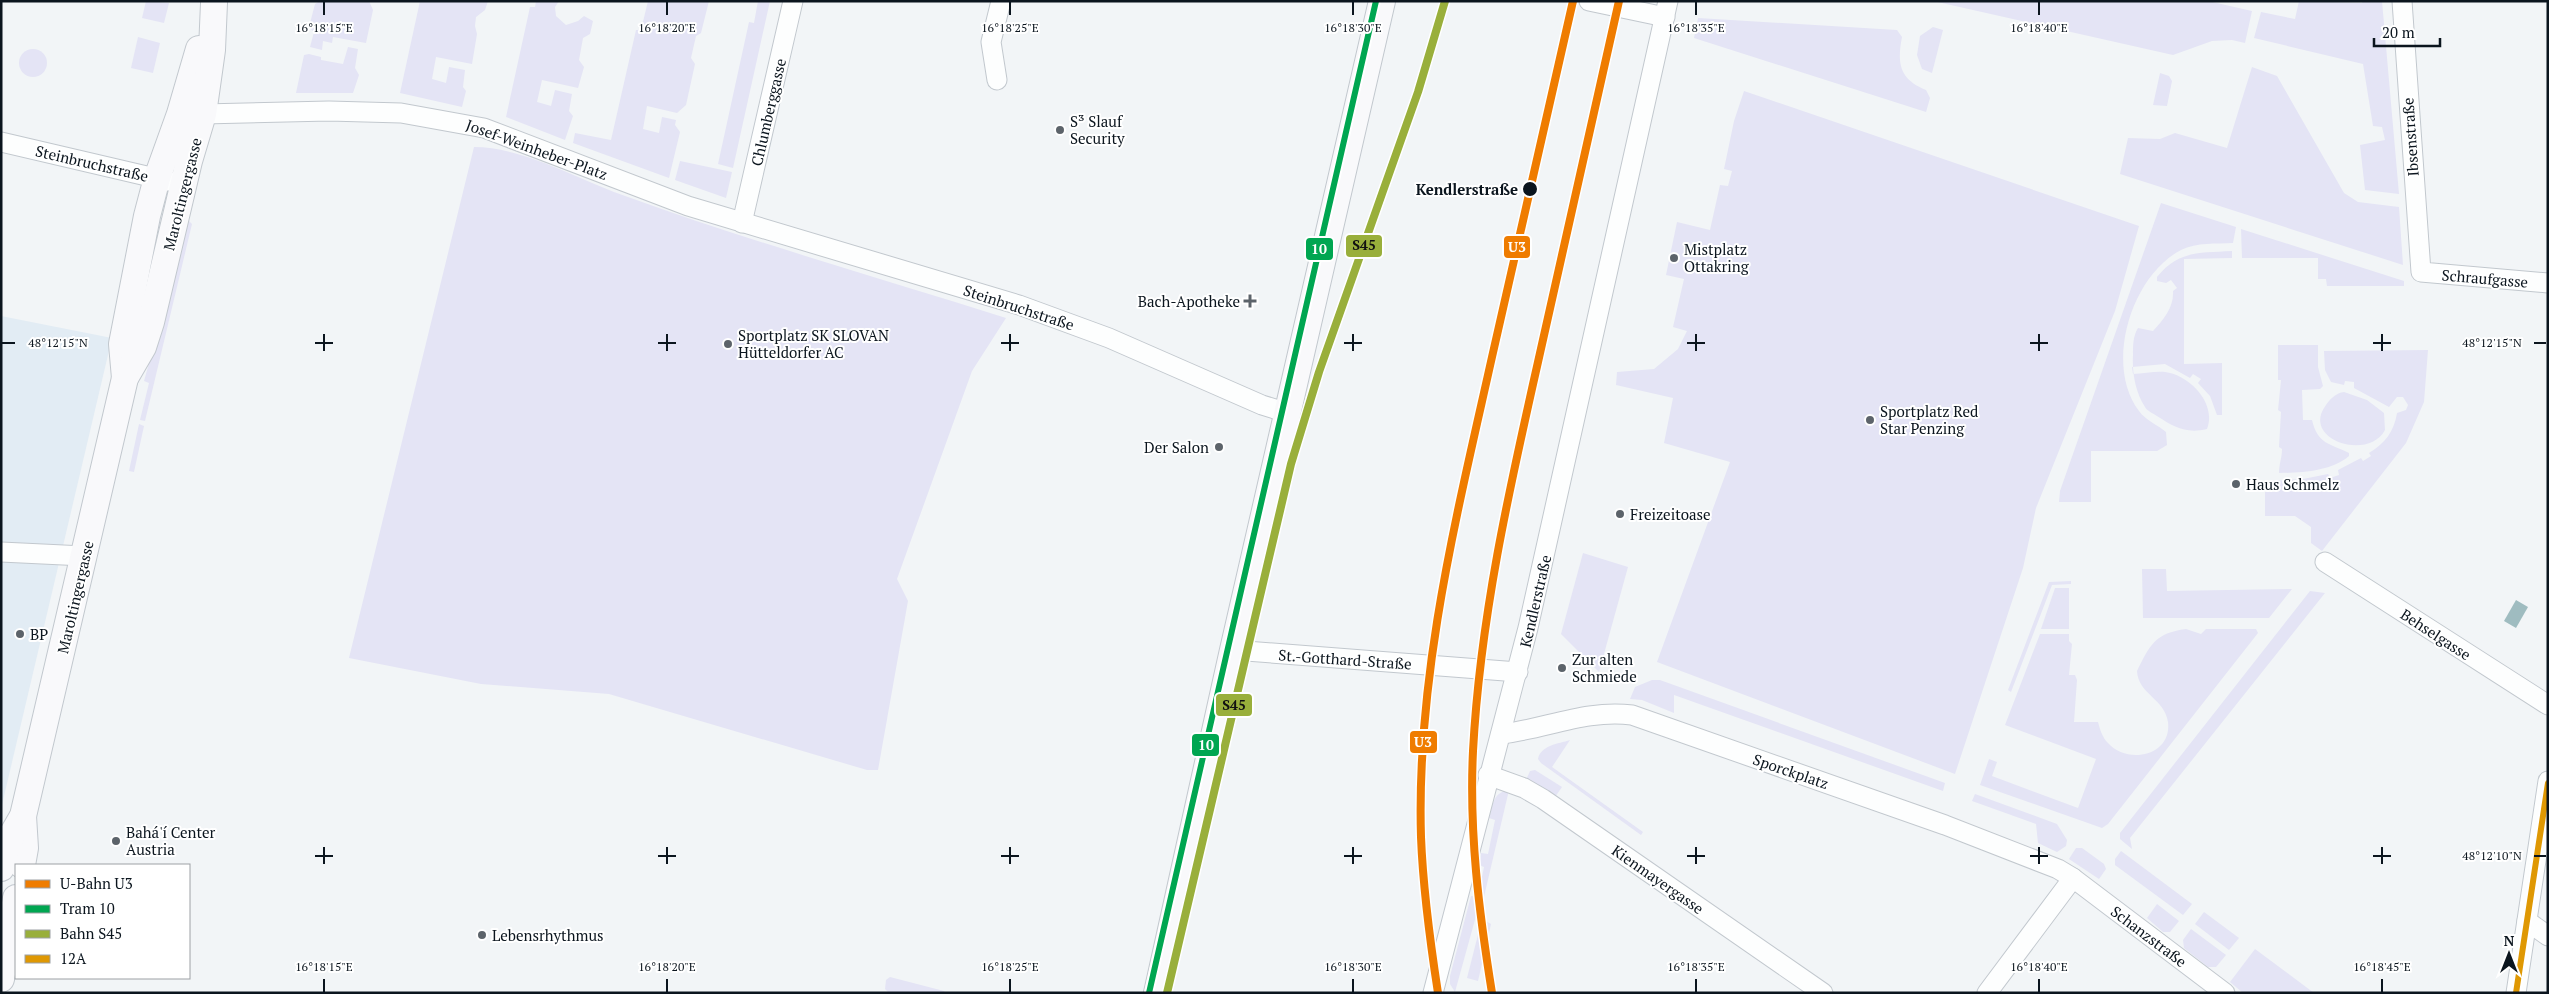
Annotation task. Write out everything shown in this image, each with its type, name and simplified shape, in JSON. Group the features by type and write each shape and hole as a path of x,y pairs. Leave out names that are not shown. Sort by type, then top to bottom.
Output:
{"main road":[{"path":"1157,993 1233,650 1382,1"},
{"name":"Maroltingergasse","path":"1,868 8,842 23,816 125,378 143,347 151,322 183,186 204,114 212,50 215,2"},
{"name":"Maroltingergasse","path":"125,378 122,344 156,178 180,114 215,2"},
{"name":"Maroltingergasse","path":"22,864 25,848 23,816"},
{"path":"1,979 15,903"}],"street":[{"name":"Chlumberggasse","path":"742,223 793,1"},
{"path":"997,80 991,42 1001,1"},
{"path":"1588,1 1666,9"},
{"name":"Ibsenstraße","path":"2402,1 2421,272"},
{"name":"Kendlerstraße","path":"1437,991 1488,775 1518,672 1552,529 1666,9"},
{"name":"Josef-Weinheber-Platz","path":"204,114 329,111 401,113 459,122 507,136 688,206 742,223"},
{"name":"Steinbruchstraße","path":"1,142 183,186"},
{"name":"Steinbruchstraße","path":"742,223 1019,305 1109,338 1262,405 1288,413"},
{"name":"Schraufgasse","path":"2421,272 2548,284"},
{"path":"1,552 84,556"},
{"name":"Behselgasse","path":"2324,562 2548,705"},
{"name":"St.-Gotthard-Straße","path":"1233,650 1518,672"},
{"name":"Sporckplatz","path":"1501,734 1530,730 1597,714 1632,715 1945,825 2058,869 2073,878"},
{"name":"Kienmayergasse","path":"1488,775 1524,788 1543,799 1823,993"},
{"path":"2516,993 2548,781"},
{"path":"1987,993 2073,878"},
{"name":"Schanzstraße","path":"2073,878 2224,993"},
{"path":"2527,920 2548,936"}],"shaded area":[{"path":"146,1 169,3 164,23 142,18"},
{"path":"320,1 369,1 373,10 366,43 333,37 332,43 323,41 322,50 310,47 314,32 309,27 315,4"},
{"path":"420,1 488,1 485,10 476,17 475,26 477,34 472,64 436,57 432,79 446,83 449,67 465,70 463,87 466,91 462,107 400,93"},
{"path":"536,1 559,1 555,7 556,16 566,25 578,21 584,16 593,21 590,34 583,38 579,60 584,67 578,88 542,80 537,102 551,106 555,90 572,94 569,111 573,116 565,140 506,117 530,7 535,7"},
{"path":"648,1 709,1 701,33 696,36 691,58 695,64 686,105 677,113 647,106 643,129 659,133 662,117 676,120 675,125 680,132 669,178 573,143 575,133 611,140 636,30 641,30"},
{"path":"758,1 770,1 733,168 718,164 749,22 754,23"},
{"path":"1933,1 2208,1 2252,11 2245,43 2232,40 2212,41 2173,55"},
{"path":"2299,1 2362,3 2363,1 2382,1 2399,194 2365,190 2360,145 2385,140 2382,127 2373,126 2363,64 2254,38 2261,12 2295,19"},
{"path":"1698,18 1897,30 1902,37 1900,62 1902,69 1910,81 1926,90 1930,98 1926,112 1694,38"},
{"path":"1933,27 1943,30 1932,73 1922,69 1917,55 1920,36"},
{"path":"138,37 160,43 153,73 131,68"},
{"path":"348,47 358,49 355,68 359,75 353,93 296,93 304,55 309,54 321,57 321,60 343,64"},
{"path":"33,49 43,53 47,63 43,73 33,77 23,73 19,63 23,53"},
{"path":"2252,67 2277,76 2344,193 2358,202 2399,207 2403,265 2120,174 2128,138 2160,139 2175,133 2227,148"},
{"path":"2160,73 2169,76 2172,81 2167,106 2153,105"},
{"name":"Sportplatz Red Star Penzing","path":"1744,91 2139,226 2115,311 2036,508 2023,568 1955,774 1657,662 1730,462 1664,443 1673,398 1616,385 1617,372 1654,369 1678,349 1687,331 1673,327 1684,279 1666,275 1677,222 1710,230 1720,185 1728,186 1732,171 1724,169 1734,121"},
{"path":"474,147 493,148 532,159 610,190 769,245 1006,318 972,371 897,579 908,601 878,770 867,770 609,694 481,684 349,658"},
{"path":"680,161 732,172 726,198 675,180"},
{"path":"2161,203 2236,227 2233,243 2187,247 2163,262 2148,280 2137,300 2128,323 2124,347 2124,370 2129,392 2139,411 2148,420 2166,432 2167,445 2157,451 2091,451 2091,502 2059,502 2060,491"},
{"path":"189,221 192,224 145,421 140,420 149,383 144,381"},
{"path":"2241,229 2404,281 2404,286 2327,286 2326,279 2318,279 2318,258 2242,258"},
{"path":"2232,251 2232,258 2184,259 2184,364 2222,363 2222,415 2217,415 2210,396 2198,383 2201,379 2193,374 2190,378 2165,364 2133,367 2133,348 2138,328 2153,331 2168,312 2172,302 2173,291 2177,288 2171,280 2166,283 2157,281 2157,277 2165,268 2182,257 2200,253"},
{"path":"1,316 112,338 1,809"},
{"path":"2278,345 2318,345 2318,367 2323,386 2320,389 2302,390 2303,420 2312,420 2321,439 2349,453 2349,456 2342,461 2316,470 2279,473 2282,449 2279,447 2281,412 2278,410 2281,380 2278,380"},
{"path":"2428,350 2424,402 2406,443 2322,551 2311,543 2311,527 2295,516 2265,516 2265,492 2271,491 2271,481 2303,479 2328,474 2330,478 2339,475 2338,470 2361,458 2363,461 2371,456 2369,453 2384,441 2391,431 2397,413 2406,410 2408,405 2403,397 2397,397 2389,407 2354,388 2354,382 2345,381 2344,385 2331,382 2325,370 2324,351"},
{"path":"2165,372 2174,374 2192,385 2205,401 2209,419 2207,429 2193,431 2180,429 2149,411 2139,395 2134,374"},
{"path":"2344,392 2367,400 2384,413 2385,430 2377,440 2365,444 2352,445 2339,442 2329,436 2322,428 2320,417 2326,405 2338,394"},
{"path":"139,424 144,426 134,472 129,471"},
{"path":"1583,553 1628,567 1599,672 1561,634"},
{"path":"2142,569 2166,569 2167,591 2292,589 2269,618 2143,618"},
{"path":"2071,581 2071,584 2052,585 2011,692 2008,690 2049,582"},
{"path":"2055,588 2069,588 2069,629 2041,629"},
{"path":"2310,591 2325,593 2130,838 2132,849 2120,839 2120,833"},
{"path":"2516,600 2528,607 2516,628 2504,621"},
{"path":"2186,629 2201,634 2206,629 2256,629 2258,633 2108,824 2102,828 1980,785 1989,759 1997,762 1992,776 2078,808 2096,759 2005,725 2040,634 2069,634 2069,641 2072,644 2069,675 2075,675 2077,680 2074,722 2098,722 2103,736 2116,750 2136,755 2147,754 2163,743 2167,734 2168,722 2162,708 2138,679 2137,671 2150,647 2160,637"},
{"path":"1652,680 1660,680 1945,783 1943,791 1674,695 1674,713 1642,700 1630,699 1635,687"},
{"path":"1570,740 1552,767 1643,832 1641,835 1538,759 1546,748"},
{"path":"1535,770 1562,787 1555,797 1526,780 1530,771"},
{"path":"1509,790 1483,901 1476,916 1455,992 1450,984 1450,976 1471,896 1478,897 1484,867 1479,865 1481,853 1488,854 1495,820 1489,818 1497,796"},
{"path":"1975,794 2057,824 2067,840 2066,846 2057,852 2038,843 2036,824 1972,801"},
{"path":"2076,848 2082,848 2104,864 2106,869 2099,879 2069,859"},
{"path":"2121,851 2192,904 2183,915 2115,865 2115,859"},
{"path":"2157,904 2179,921 2170,932 2163,932 2147,918"},
{"path":"2204,912 2239,938 2229,950 2195,924"},
{"path":"1482,919 1491,924 1478,981 1467,978"},
{"path":"2191,929 2226,955 2216,967 2208,967 2184,948 2183,940"},
{"path":"2255,949 2314,993 2243,993 2230,982"},
{"path":"890,977 944,991 945,993 889,993 885,989 886,980"}],"metro line":[{"name":"U3","path":"1438,993 1427,915 1421,837 1421,776 1432,655 1465,475 1573,1"},
{"name":"U3","path":"1492,993 1479,902 1472,812 1473,751 1482,653 1497,555 1517,458 1619,1"}],"tram line":[{"name":"10","path":"1149,993 1376,1"}],"rail line":[{"name":"S45","path":"1167,993 1291,464 1319,372 1418,92 1445,1"}],"transit line":[{"name":"12A","path":"2516,993 2548,783"}],"place":[{"name":"S³ Slauf Security","path":"1060,130"},
{"name":"Kendlerstraße","path":"1530,189"},
{"name":"Mistplatz Ottakring","path":"1674,258"},
{"name":"Bach-Apotheke","path":"1250,301"},
{"name":"Sportplatz SK SLOVAN Hütteldorfer AC","path":"728,344"},
{"name":"Sportplatz Red Star Penzing","path":"1870,420"},
{"name":"Der Salon","path":"1219,447"},
{"name":"Haus Schmelz","path":"2236,484"},
{"name":"Freizeitoase","path":"1620,514"},
{"name":"BP","path":"20,634"},
{"name":"Zur alten Schmiede","path":"1562,668"},
{"name":"Bahá'í Center Austria","path":"116,841"},
{"name":"Lebensrhythmus","path":"482,935"}]}
